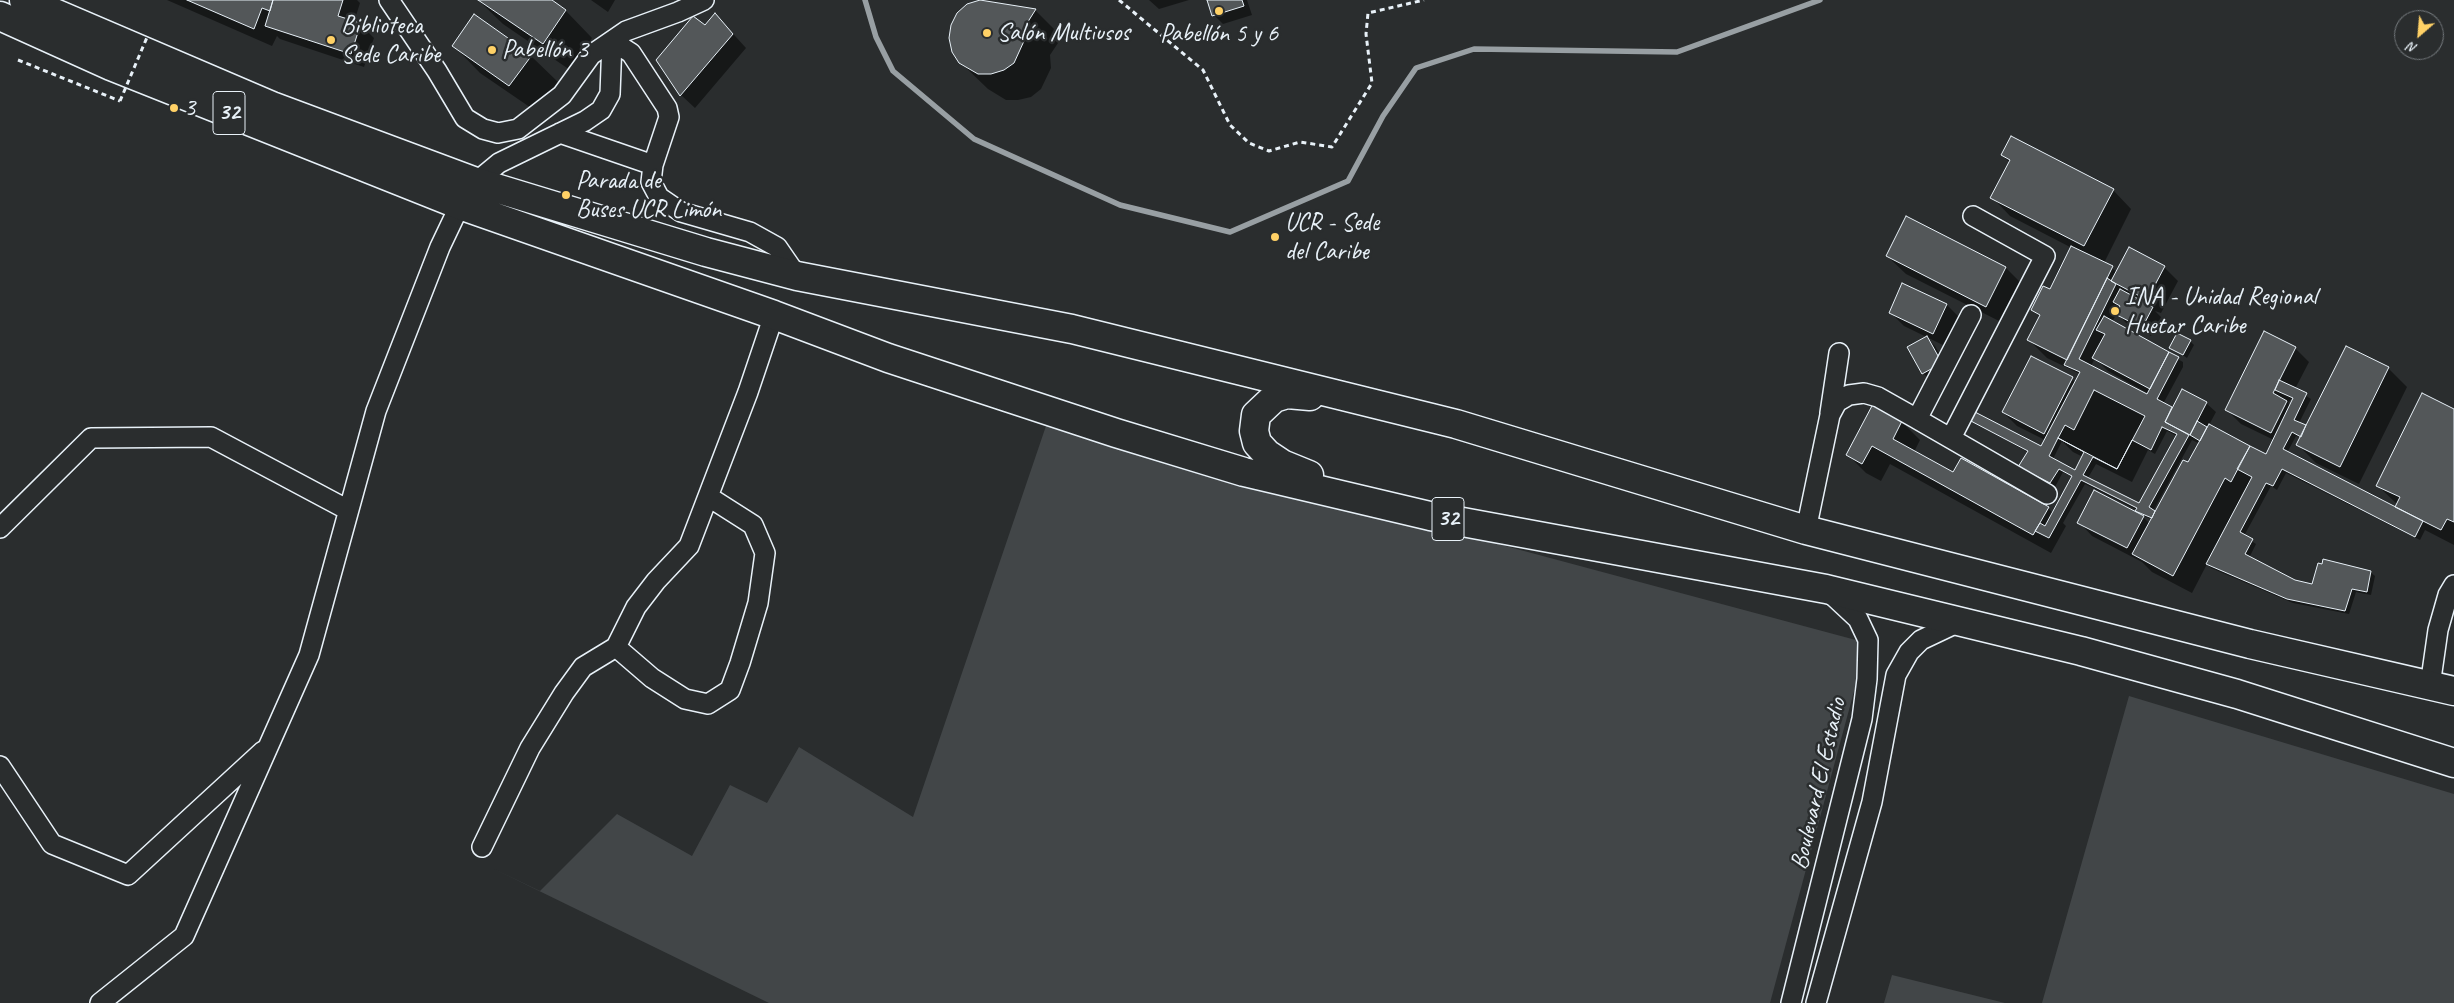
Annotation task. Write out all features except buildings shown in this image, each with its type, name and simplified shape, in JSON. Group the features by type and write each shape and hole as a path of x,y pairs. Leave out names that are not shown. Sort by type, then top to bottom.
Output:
{"highway":[{"name":"32","path":"24,0 272,106 476,182 706,252 797,276 1072,329 1456,424 1806,530 2250,644 2442,688"},
{"name":"32","path":"0,16 111,66 460,205 774,314 888,358 1116,433 1244,472 1430,516 1826,589 1960,621 2081,651 2228,691 2454,763"},
{"path":"1430,516 1282,464 1267,454 1257,443 1254,431 1256,415 1274,398 1296,394 1456,424"}],"street":[{"path":"388,0 437,71 465,118 483,129 498,133 518,129 562,95 591,55 626,31 678,12 704,0"},
{"path":"476,182 499,163 585,121 602,110 610,94 612,41"},
{"path":"612,41 631,53 667,108 669,117 653,165 651,182 658,197 680,212 750,232 770,243 777,247 797,276"},
{"path":"560,133 653,165"},
{"path":"100,1003 184,936 309,655 376,411 440,247 460,205"},
{"path":"1951,438 2044,256 1973,216"},
{"path":"482,848 530,748 564,693 584,667 616,648 636,607 656,581 689,546 709,497 774,314"},
{"path":"1917,419 1971,315"},
{"path":"1806,530 1830,414 1839,353"},
{"path":"1830,414 1837,402 1849,395 1864,393 1878,397 2047,494"},
{"path":"0,528 91,438 211,438 348,510"},
{"path":"616,648 652,678 685,698 708,704 730,690 758,604 765,553 753,525 709,497"},
{"path":"2442,688 2438,630 2448,595 2454,585"},
{"name":"Boulevard El Estadio","path":"1791,1003 1862,719 1867,679 1868,640 1858,619 1826,589"},
{"name":"Boulevard El Estadio","path":"1816,1003 1872,802 1896,675 1909,652 1921,640 1960,621"},
{"path":"0,766 52,844 128,875 269,746"}],"path":[{"path":"1118,0 1203,70 1230,125 1249,143 1269,151 1300,142 1332,147 1372,83 1366,34 1368,13 1424,0"},
{"path":"18,60 120,101 148,35"}],"shaded area":[{"path":"1047,423 1867,643 1770,1003 769,1003 492,868 540,891 617,814 692,856 730,785 767,803 799,747 913,817"},
{"path":"2129,696 2454,794 2454,1003 2042,1003"},
{"path":"1892,975 2005,1003 1884,1003"}],"waterway":[{"path":"865,0 876,37 893,71 974,139 1120,205 1230,232 1348,181 1383,116 1416,68 1474,49 1677,52 1820,0"}],"place":[{"name":"Pabellón 5 y 6","path":"1219,11"},
{"name":"Salón Multiusos","path":"987,33"},
{"name":"Biblioteca Sede Caribe","path":"331,40"},
{"name":"Pabellón 3","path":"492,50"},
{"name":"3","path":"174,108"},
{"name":"Parada de Buses UCR Limón","path":"566,195"},
{"name":"UCR - Sede del Caribe","path":"1275,237"},
{"name":"INA - Unidad Regional Huetar Caribe","path":"2115,311"}]}
